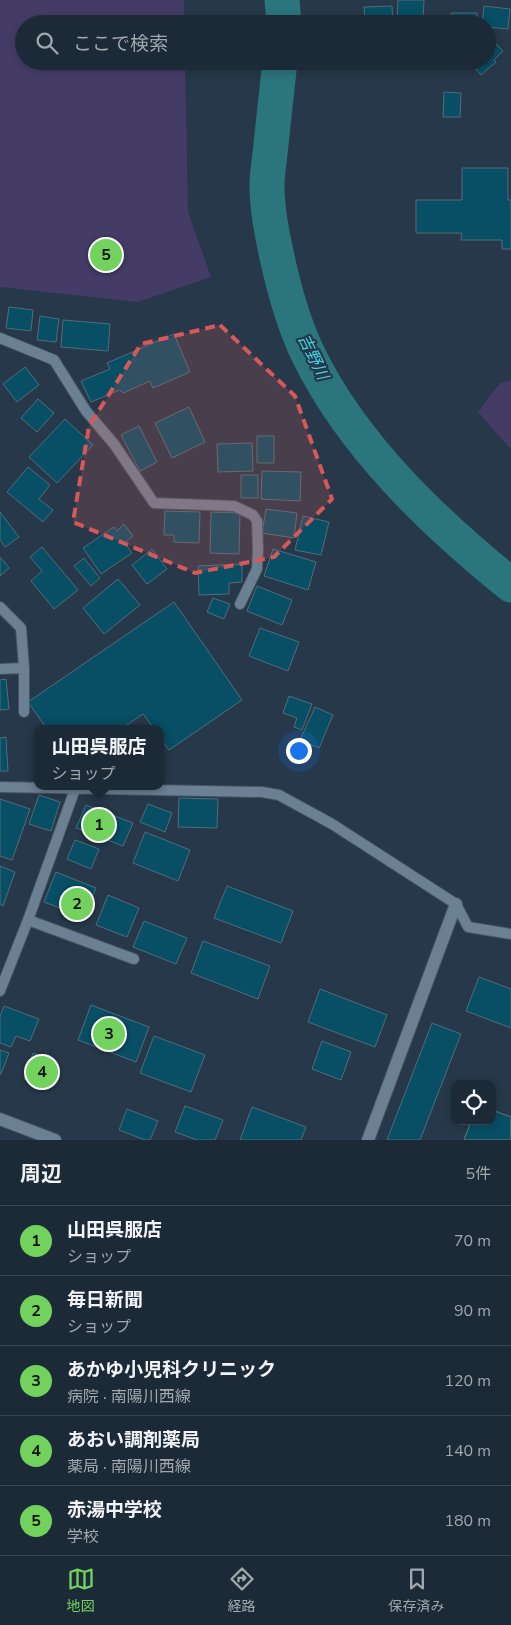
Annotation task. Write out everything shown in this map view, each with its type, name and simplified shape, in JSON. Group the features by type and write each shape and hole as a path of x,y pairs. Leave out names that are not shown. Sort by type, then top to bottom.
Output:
{"street":[{"path":"368,1140 456,904"},
{"path":"0,1119 55,1140"}],"lane":[{"path":"0,338 54,360 86,411 114,444 154,503 234,506 253,515 256,521 257,569 240,604"},
{"path":"0,607 21,628 24,668 24,712"},
{"path":"0,668 24,668"},
{"path":"0,787 34,788"},
{"path":"0,991 76,790"},
{"path":"138,790 262,792 279,795 332,824 456,904 468,927 511,934"},
{"path":"28,920 134,959"}],"highlighted area":[{"path":"220,325 295,396 332,499 274,557 195,573 73,522 89,426 141,344"}],"shaded area":[{"path":"0,0 184,0 184,15 15,15 15,70 185,70 188,212 211,277 138,302 0,287"},
{"path":"511,381 511,449 478,412 500,383"}],"building":[{"path":"398,0 424,0 423,15 397,15"},
{"path":"392,6 392,15 364,15 364,7"},
{"path":"484,6 510,9 508,29 496,28 496,15 483,15"},
{"path":"451,13 477,13 477,15 451,15"},
{"path":"496,44 503,51 496,58"},
{"path":"477,70 487,70 481,75"},
{"path":"444,92 461,93 460,117 443,117"},
{"path":"462,168 508,168 508,200 511,200 511,249 502,249 502,240 461,240 462,233 416,233 416,200 462,200"},
{"path":"9,307 33,310 31,331 6,328"},
{"path":"40,316 59,319 56,342 37,340"},
{"path":"63,320 110,324 108,351 61,347"},
{"path":"174,334 190,372 153,388 150,381 123,393 120,390 91,402 81,381 110,369 107,363"},
{"path":"25,367 39,385 17,402 3,384"},
{"path":"38,399 54,413 37,432 21,418"},
{"path":"189,407 205,442 172,458 155,423"},
{"path":"65,419 93,445 57,483 29,457"},
{"path":"139,426 157,462 140,471 121,435"},
{"path":"257,436 274,436 274,463 257,463"},
{"path":"252,443 253,471 218,472 217,444"},
{"path":"28,467 50,485 39,499 53,510 43,522 7,492"},
{"path":"262,471 301,472 300,501 261,499"},
{"path":"241,475 258,475 258,498 241,498"},
{"path":"266,509 297,513 294,538 262,533"},
{"path":"165,511 200,512 199,543 174,542 174,535 164,535"},
{"path":"0,512 19,537 5,547 0,540"},
{"path":"211,512 240,513 239,554 210,553"},
{"path":"303,516 329,522 321,555 295,550"},
{"path":"124,524 133,536 125,543 132,553 101,574 83,548 114,527 117,531"},
{"path":"42,547 78,590 54,609 31,581 42,571 30,557"},
{"path":"152,549 167,569 147,584 132,565"},
{"path":"273,549 316,562 308,590 264,576"},
{"path":"0,557 9,568 0,576"},
{"path":"84,558 100,578 91,586 74,566"},
{"path":"242,564 242,582 229,583 229,594 199,595 198,566"},
{"path":"118,579 140,605 104,634 83,608"},
{"path":"257,586 292,600 282,625 247,611"},
{"path":"213,598 230,604 224,619 207,612"},
{"path":"174,602 242,700 169,750 164,743 164,725 151,725 143,714 127,725 44,725 28,702"},
{"path":"260,628 299,642 288,671 249,656"},
{"path":"6,679 9,709 0,710 0,680"},
{"path":"289,696 312,704 302,730 294,727 297,718 283,713"},
{"path":"315,707 333,715 319,748 300,740"},
{"path":"6,737 8,771 0,771 0,738"},
{"path":"39,795 60,802 51,831 29,824"},
{"path":"179,798 218,799 217,828 178,827"},
{"path":"0,799 30,809 12,860 0,856"},
{"path":"148,804 172,813 165,832 140,822"},
{"path":"86,805 133,823 123,846 76,828"},
{"path":"145,832 190,850 178,881 133,863"},
{"path":"75,840 99,849 91,869 67,859"},
{"path":"0,866 15,872 3,906 0,904"},
{"path":"56,872 96,888 84,917 44,902"},
{"path":"227,886 293,911 281,943 214,918"},
{"path":"108,895 139,908 127,937 96,925"},
{"path":"144,921 187,938 176,964 133,947"},
{"path":"203,941 270,966 258,999 191,973"},
{"path":"479,977 511,989 511,1028 466,1011"},
{"path":"320,989 387,1015 375,1047 308,1022"},
{"path":"91,1005 149,1027 136,1062 78,1040"},
{"path":"4,1006 39,1019 30,1041 16,1036 11,1047 0,1043 0,1016"},
{"path":"432,1023 461,1034 420,1140 387,1140"},
{"path":"154,1036 205,1055 191,1092 140,1073"},
{"path":"322,1041 351,1052 341,1080 312,1069"},
{"path":"0,1050 9,1053 1,1074 0,1074"},
{"path":"33,1053 56,1062 46,1088 24,1079"},
{"path":"185,1106 223,1120 215,1140 197,1140 175,1132"},
{"path":"252,1107 306,1127 301,1140 240,1140"},
{"path":"127,1109 158,1121 150,1140 145,1140 119,1130"},
{"path":"496,1111 511,1117 511,1140 464,1140 470,1125 496,1125"},
{"path":"496,1111 511,1117 511,1140 464,1140 470,1125 496,1125"}],"waterway":[{"name":"吉野川","path":"282,0 283,15"},
{"name":"吉野川","path":"279,70 267,175 268,203 273,239 283,281 293,318 308,354 326,388 371,451 452,535 511,585"}],"place":[{"name":"赤湯中学校","path":"106,255"},
{"name":"山田呉服店","path":"99,825"},
{"name":"毎日新聞","path":"77,904"},
{"name":"あかゆ小児科クリニック","path":"109,1034"},
{"name":"あおい調剤薬局","path":"42,1072"}]}
